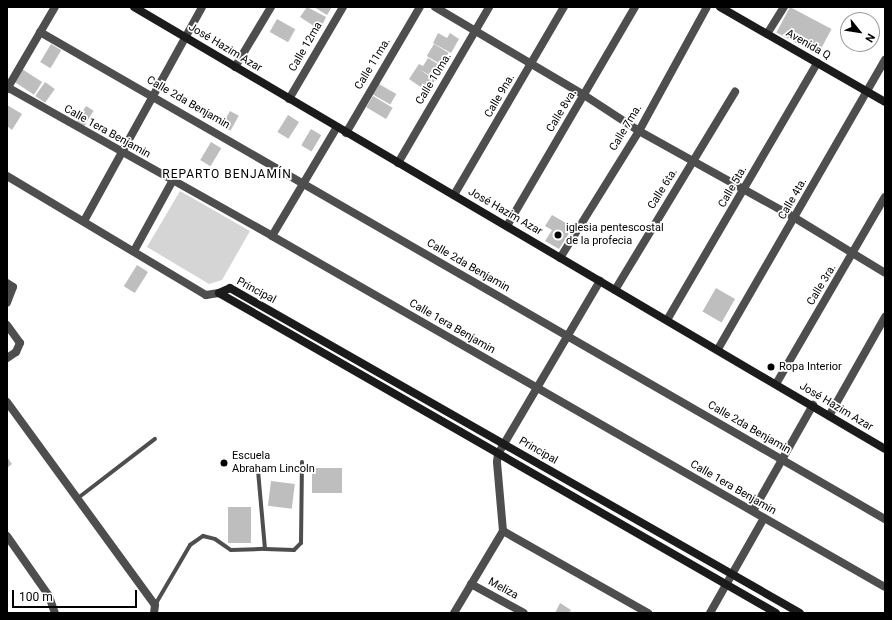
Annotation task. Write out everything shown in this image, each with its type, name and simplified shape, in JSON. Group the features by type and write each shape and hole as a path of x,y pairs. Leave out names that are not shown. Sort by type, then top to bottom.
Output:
{"street":[{"path":"7,88 56,7"},
{"name":"José Hazim Azar","path":"134,7 346,133 718,349 813,405 828,416 884,446"},
{"path":"84,221 184,37 202,7"},
{"path":"235,67 271,7"},
{"name":"Calle 12ma","path":"289,99 343,7"},
{"name":"Calle 11ma.","path":"346,133 420,7"},
{"path":"435,7 584,95 639,131 795,218 885,273"},
{"name":"Calle 10ma.","path":"398,163 489,7"},
{"name":"Calle 9na.","path":"454,196 564,7"},
{"name":"Calle 8va.","path":"507,226 635,7"},
{"name":"Calle 7ma.","path":"560,258 639,131 707,7"},
{"name":"Avenida Q","path":"720,7 885,102"},
{"path":"767,34 784,7"},
{"name":"Calle 2da Benjamin","path":"40,32 304,182 567,337 885,519"},
{"name":"Calle 4ta.","path":"718,349 885,60"},
{"name":"Calle 5ta.","path":"667,320 817,63"},
{"name":"Calle 1era Benjamin","path":"7,88 272,236 885,587"},
{"name":"Calle 6ta.","path":"616,290 735,92"},
{"path":"272,236 337,127"},
{"path":"7,176 206,295 219,292"},
{"path":"134,251 173,180"},
{"name":"Calle 3ra.","path":"776,384 885,197"},
{"path":"454,613 503,531 497,462 498,454 600,281"},
{"path":"7,283 13,287 7,303"},
{"name":"Principal","path":"219,292 230,288 800,613"},
{"name":"Principal","path":"219,292 776,613"},
{"path":"828,416 885,317"},
{"path":"7,325 20,343 16,352 7,358"},
{"path":"7,402 155,609"},
{"path":"753,511 813,405"},
{"path":"710,613 764,518"},
{"path":"503,531 648,613"},
{"path":"7,536 49,596 55,613"},
{"name":"Meliza","path":"472,584 524,613"}],"lane":[{"path":"77,499 155,439"},
{"path":"155,609 190,545 203,536 215,539 231,550 294,550 302,543 302,462"},
{"path":"258,470 266,549"}],"shaded area":[{"path":"180,191 250,231 222,280 209,284 147,247"}],"building":[{"path":"307,7 326,17 320,30 300,17"},
{"path":"314,7 332,7 327,15"},
{"path":"790,7 831,29 818,55 776,33"},
{"path":"277,19 295,29 288,42 270,32"},
{"path":"438,33 447,38 450,33 459,39 451,53 433,43"},
{"path":"51,44 61,50 50,68 40,62"},
{"path":"434,44 449,53 441,65 427,56"},
{"path":"428,58 443,67 436,79 419,69 435,80 428,92 409,79 419,64 423,66"},
{"path":"22,69 42,82 34,95 14,82"},
{"path":"45,82 55,89 45,103 35,96"},
{"path":"379,84 396,94 390,104 373,94"},
{"path":"373,96 393,108 386,119 366,107"},
{"path":"7,105 22,114 12,130 7,126"},
{"path":"86,106 94,111 84,127 76,122"},
{"path":"230,111 239,116 231,131 222,126"},
{"path":"288,115 299,122 288,139 277,132"},
{"path":"311,129 321,135 312,151 301,145"},
{"path":"211,142 221,148 210,166 200,160"},
{"name":"iglesia pentescostal de la profecia","path":"552,215 573,227 559,249 545,241 552,230 545,226"},
{"path":"137,265 148,272 135,293 124,286"},
{"path":"716,288 735,299 722,322 702,311"},
{"path":"7,457 12,464 7,468"},
{"path":"312,468 342,468 342,493 312,493"},
{"path":"271,481 295,484 292,509 268,506"},
{"path":"228,507 251,507 251,543 228,543"},
{"path":"560,603 571,610 569,613 555,613"}],"place":[{"name":"iglesia pentescostal de la profecia","path":"558,235"},
{"name":"Ropa Interior","path":"771,367"},
{"name":"Escuela Abraham Lincoln","path":"224,463"}],"district":[{"name":"REPARTO BENJAMÍN","path":"227,175"}]}
